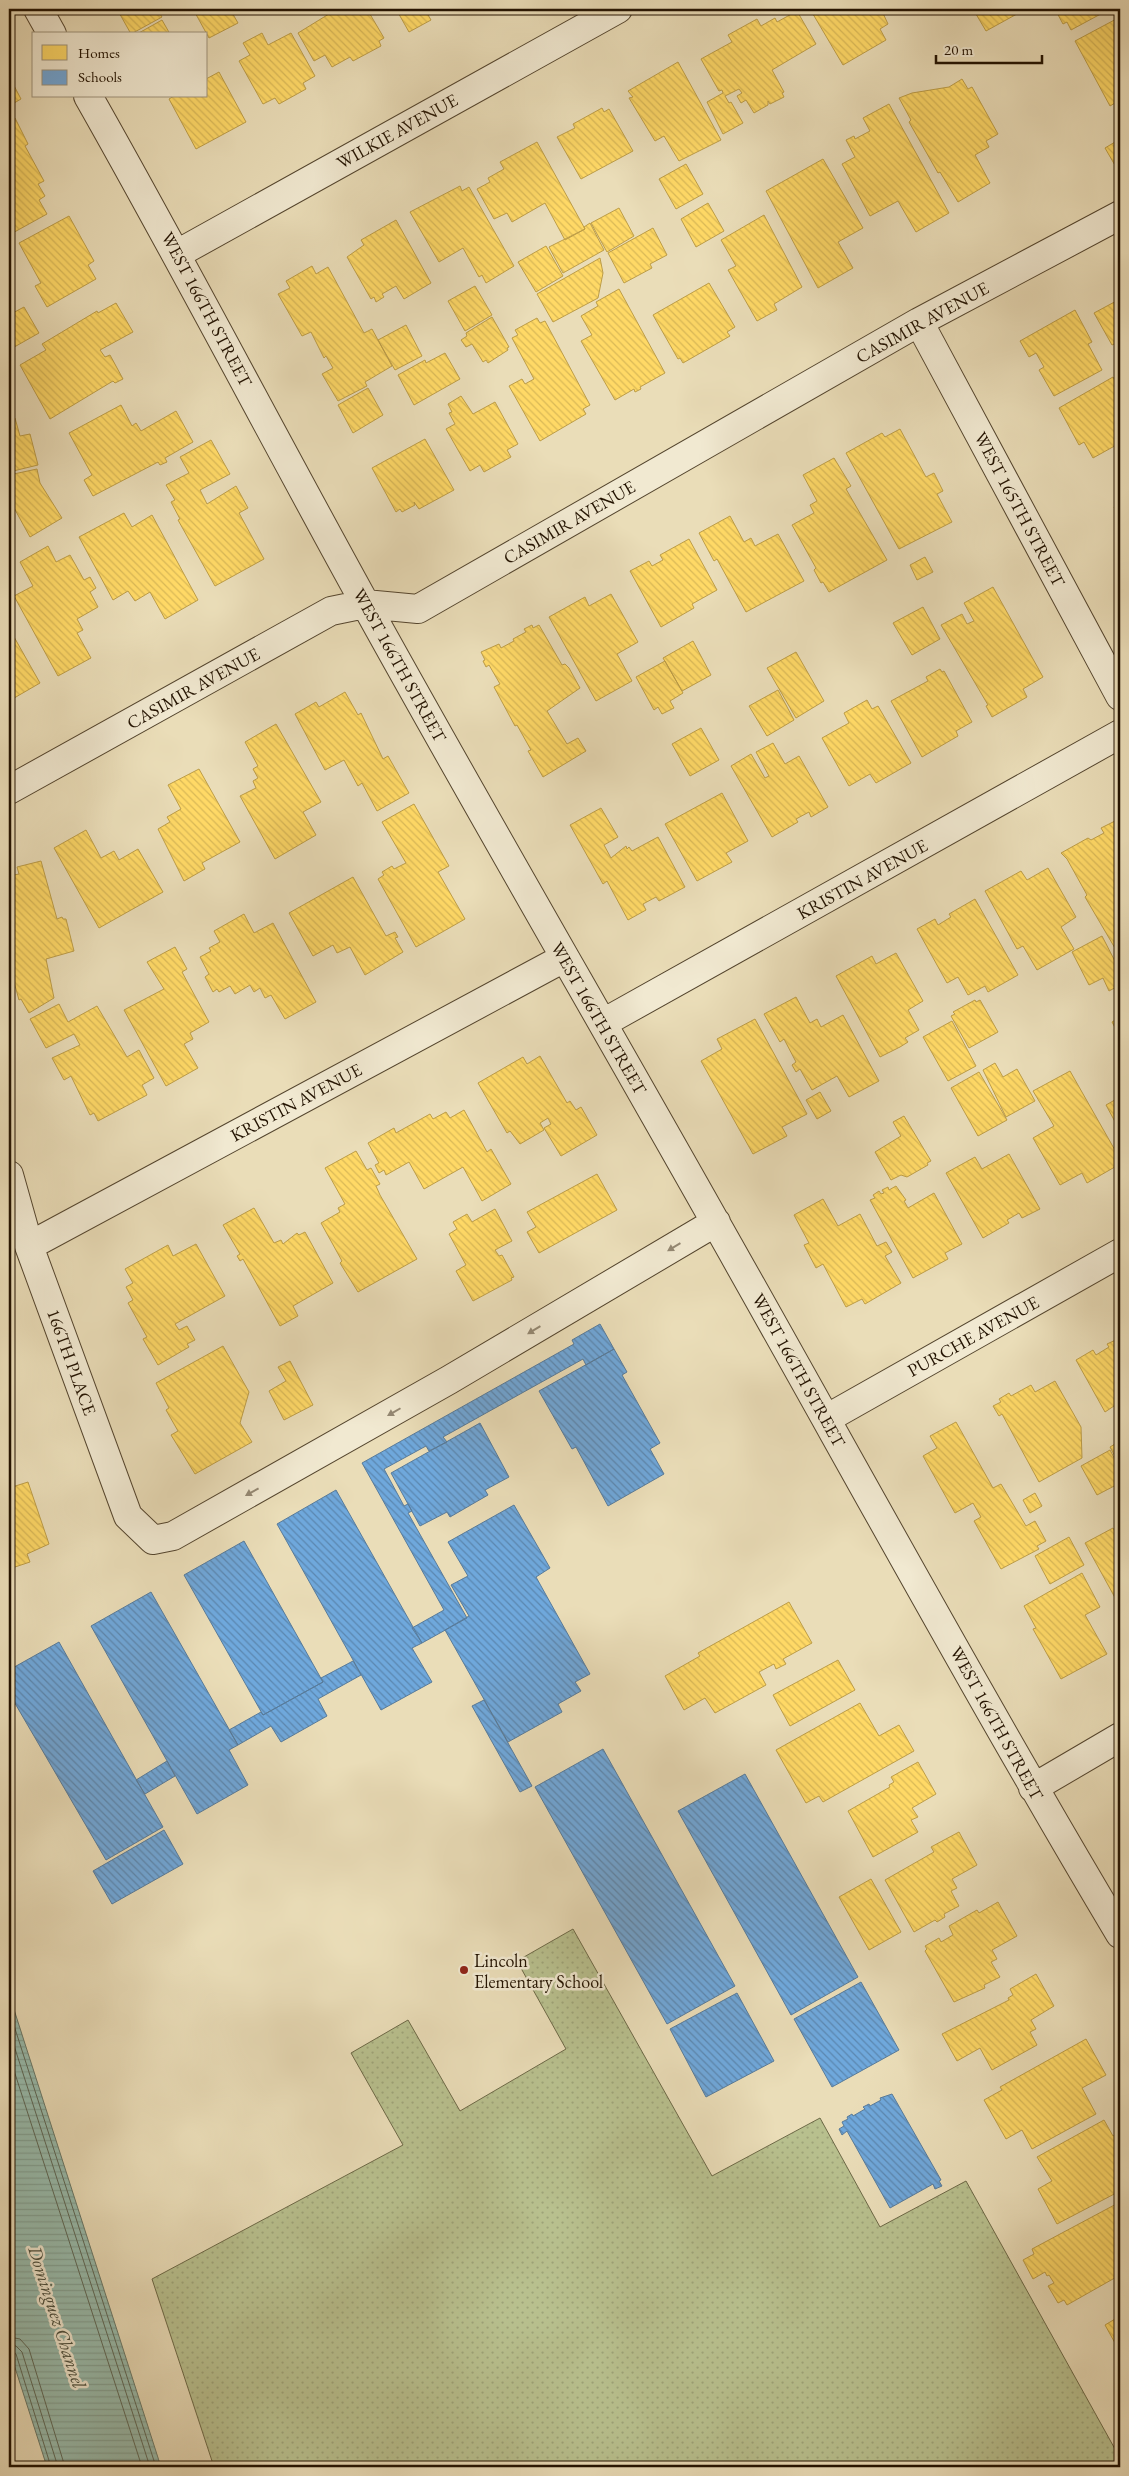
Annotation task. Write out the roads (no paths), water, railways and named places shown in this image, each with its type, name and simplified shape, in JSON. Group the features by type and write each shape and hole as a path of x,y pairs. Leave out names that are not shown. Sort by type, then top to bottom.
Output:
{"street":[{"path":"38,9 51,32"},
{"name":"WILKIE AVENUE","path":"177,254 618,9"},
{"name":"WEST 166TH STREET","path":"89,98 177,254 365,604 564,958 716,1222 1033,1788 1120,1934"},
{"name":"CASIMIR AVENUE","path":"9,790 331,611 365,604 418,609 919,322 1120,215"},
{"name":"WEST 165TH STREET","path":"919,322 1120,696"},
{"name":"KRISTIN AVENUE","path":"603,1023 1120,734"},
{"name":"KRISTIN AVENUE","path":"29,1246 564,958"},
{"name":"166TH PLACE","path":"9,1175 29,1246 128,1516 153,1540 173,1536 305,1462 716,1222"},
{"name":"PURCHE AVENUE","path":"826,1419 1120,1252"},
{"path":"1033,1788 1120,1736"}],"water":[{"name":"Dominguez Channel","path":"9,1994 161,2467 47,2467 9,2349"}],"place":[{"name":"Lincoln Elementary School","path":"464,1970"}]}
